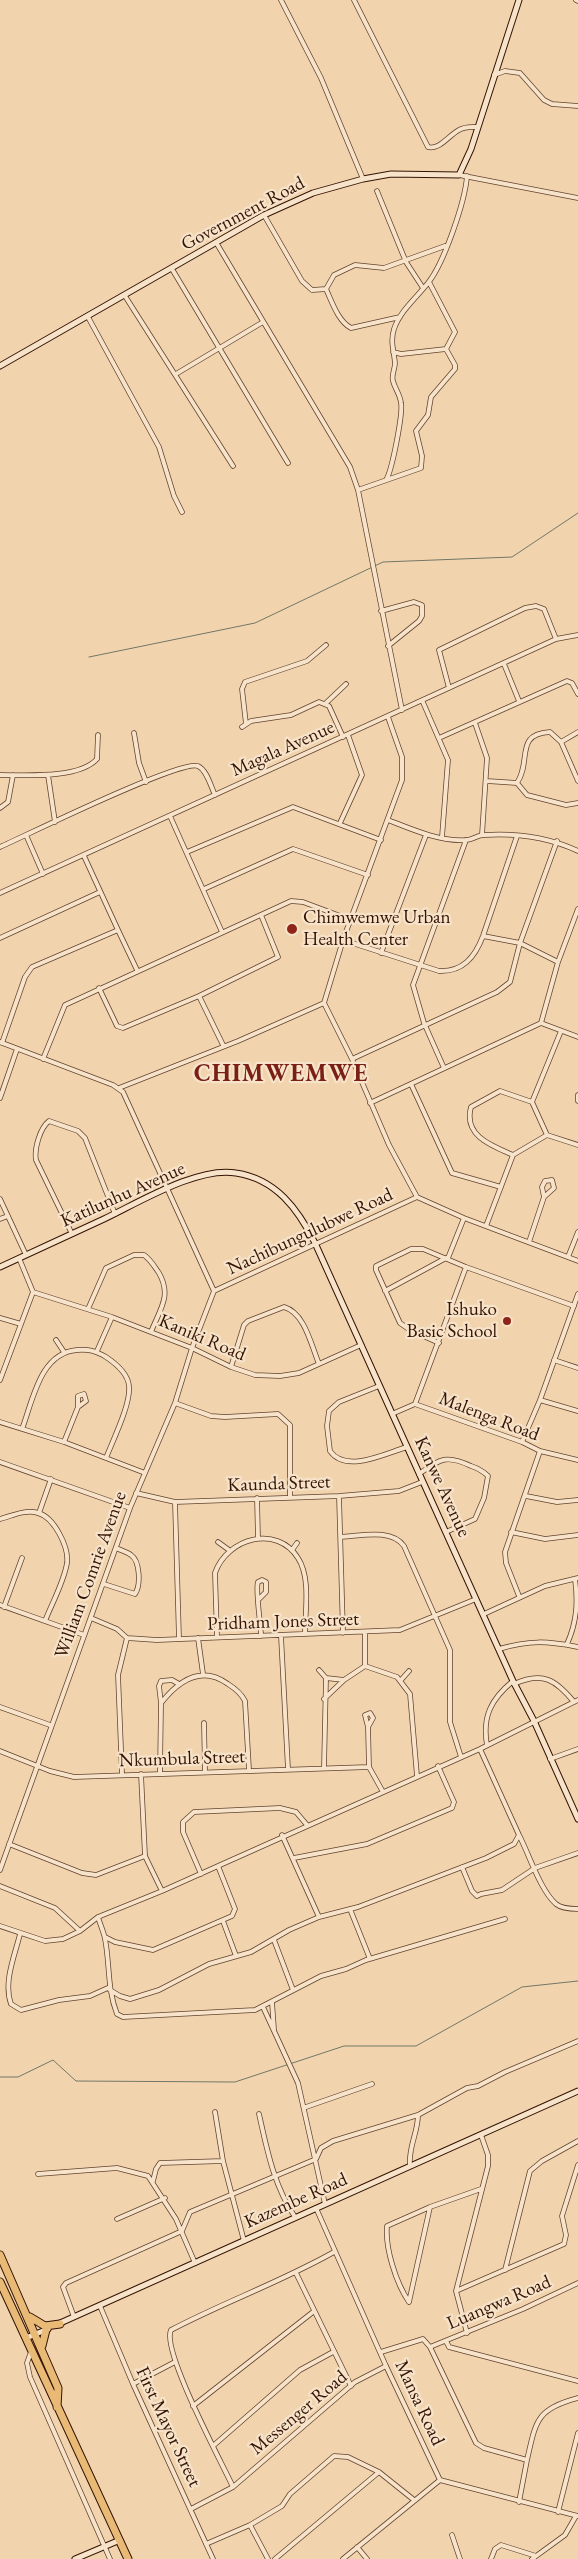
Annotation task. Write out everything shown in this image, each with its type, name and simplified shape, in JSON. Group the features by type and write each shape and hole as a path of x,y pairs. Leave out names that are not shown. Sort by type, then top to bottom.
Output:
{"highway":[{"path":"0,2255 58,2388 57,2407"},
{"path":"0,2282 128,2559"},
{"path":"26,2313 35,2321 45,2326 60,2324"},
{"path":"42,2348 46,2330"}],"main road":[{"path":"459,175 478,127 519,0"},
{"name":"Government Road","path":"0,366 172,270 264,215 312,193 363,178 406,174 459,175"},
{"name":"Katilunhu Avenue","path":"0,1267 168,1189 206,1175 235,1172 262,1180"},
{"name":"Kanwe Avenue","path":"262,1180 278,1191 297,1210 315,1243 422,1482 578,1819"},
{"name":"Kazembe Road","path":"26,2338 578,2091"},
{"path":"75,2559 120,2540"}],"street":[{"path":"281,0 321,78 363,178"},
{"path":"354,0 428,146 433,148 462,128 478,127"},
{"path":"494,75 505,71 520,72 544,100 552,104 578,106"},
{"path":"459,175 578,198"},
{"path":"386,480 393,467 401,411 400,399 392,378 395,364 391,344 394,329 400,317 429,282 459,213 467,176"},
{"path":"377,191 406,262 423,288"},
{"path":"264,215 302,281 312,290 326,290"},
{"path":"217,244 350,467 358,490 402,710"},
{"path":"326,290 334,275 355,264 378,268 406,262 446,245"},
{"path":"172,270 288,463"},
{"path":"429,282 454,332 446,349"},
{"path":"326,290 340,317 351,328 400,317"},
{"path":"125,296 233,466"},
{"path":"88,317 159,447 174,496 182,512"},
{"path":"176,374 262,322"},
{"path":"358,490 421,468 422,456 416,431 428,415 431,397 454,369 455,365 446,349"},
{"path":"393,352 401,354 446,349"},
{"path":"381,611 414,602 422,605 422,616 419,621 388,646"},
{"path":"449,688 439,650 525,608 536,606 544,609 556,639"},
{"name":"Magala Avenue","path":"0,893 556,639 578,635"},
{"path":"246,724 242,689 245,682 307,661 326,645"},
{"path":"504,664 519,701"},
{"path":"439,738 566,681 572,683 578,694"},
{"path":"242,727 246,724 291,714 312,703 326,703 346,684"},
{"path":"422,700 439,738 449,768 442,837"},
{"path":"326,703 346,736 362,775 340,824"},
{"path":"388,717 398,745 403,767 402,780 343,940 324,1003 352,1059 370,1103 417,1197 464,1218 578,1261"},
{"path":"475,723 487,752 487,781 482,835"},
{"path":"517,783 523,772 526,745 530,738 550,732 561,742 578,781"},
{"path":"561,742 578,732"},
{"path":"134,733 137,755 146,782"},
{"path":"0,775 48,775 81,769 93,764 98,754 98,734"},
{"path":"0,847 146,782 187,766 199,766 204,770 215,795"},
{"path":"0,808 8,802 13,775"},
{"path":"48,775 56,822"},
{"path":"487,781 517,783 528,795 566,804 578,803"},
{"path":"187,852 293,807 381,840"},
{"path":"170,816 222,932"},
{"path":"388,820 426,835 466,840 482,835 517,836 557,841 578,851"},
{"path":"26,835 43,874"},
{"path":"381,953 426,835"},
{"path":"343,940 439,971 451,970 474,958 517,836"},
{"path":"444,1068 424,1023 413,990 466,840"},
{"path":"352,1059 424,1023 459,1010 506,985 512,977 520,943 557,841"},
{"path":"204,889 293,849 368,875"},
{"path":"84,856 137,970"},
{"path":"0,938 100,892"},
{"path":"43,1059 64,1006 137,970 291,901 297,900 351,920"},
{"path":"541,1023 558,962 578,909"},
{"path":"99,988 117,1026 123,1028 199,996 278,957 261,915"},
{"path":"118,930 28,971 1,1043 119,1088 130,1105 214,1291"},
{"path":"483,936 520,943 558,962"},
{"path":"199,996 223,1046"},
{"path":"119,1088 238,1041 324,1003"},
{"path":"370,1103 541,1023 578,1037"},
{"path":"532,1102 561,1031"},
{"path":"0,1098 17,1049"},
{"path":"411,1084 452,1173 501,1187"},
{"path":"513,1155 478,1138 470,1120 470,1107 488,1095 500,1091 532,1102 547,1135 578,1145"},
{"path":"578,1095 578,1101"},
{"path":"72,1234 36,1160 35,1151 45,1124 50,1121 78,1131 85,1138 115,1214"},
{"path":"486,1226 513,1155 547,1135"},
{"name":"Nachibungulubwe Road","path":"214,1291 417,1197"},
{"path":"529,1242 544,1197"},
{"path":"0,1199 26,1255"},
{"path":"0,1219 8,1216"},
{"path":"385,1291 447,1258 464,1218"},
{"path":"568,1257 578,1232"},
{"path":"439,1343 400,1323 376,1266 417,1248 574,1306"},
{"path":"88,1309 100,1276 106,1268 134,1255 144,1255 152,1261 165,1285 165,1298 151,1332"},
{"path":"0,1380 33,1292 19,1258"},
{"path":"415,1404 466,1267"},
{"name":"William Comrie Avenue","path":"0,1870 38,1766 50,1725 104,1584 130,1508 175,1403 192,1348 214,1291"},
{"name":"Kaniki Road","path":"33,1292 112,1317 192,1348 231,1367 255,1375 280,1376 299,1373 361,1345"},
{"path":"522,1442 540,1400 578,1294"},
{"path":"231,1367 244,1325 248,1321 284,1307 294,1311 301,1321 319,1364"},
{"path":"97,1351 112,1317"},
{"path":"0,1318 21,1324"},
{"path":"56,1340 64,1352"},
{"path":"22,1429 44,1372 54,1358 64,1352 97,1351 113,1361 129,1384 129,1396 106,1458"},
{"path":"554,1360 578,1368"},
{"path":"379,1386 339,1402 329,1411 327,1426 330,1451 340,1461 348,1462 407,1447"},
{"path":"540,1400 578,1411"},
{"path":"175,1403 218,1416 278,1414 283,1416 290,1425 290,1498"},
{"name":"Malenga Road","path":"392,1414 415,1404 522,1442 540,1451 578,1460"},
{"path":"64,1442 78,1407"},
{"path":"0,1422 64,1442 144,1473"},
{"path":"519,1596 505,1557 511,1532 526,1496 540,1451"},
{"path":"419,1474 435,1462 451,1458 474,1467 488,1476 484,1498 475,1519 446,1532"},
{"path":"0,1462 130,1508"},
{"path":"39,1513 51,1479"},
{"name":"Kaunda Street","path":"136,1493 175,1502 290,1498 399,1491 422,1482"},
{"path":"339,1496 343,1633"},
{"path":"526,1496 557,1502 578,1500"},
{"path":"257,1498 258,1538"},
{"path":"175,1502 179,1639"},
{"path":"0,1519 25,1512 39,1513 54,1526 67,1550 66,1564 46,1621"},
{"path":"511,1532 545,1539 578,1535"},
{"path":"341,1537 386,1535 399,1539 450,1650 450,1722 461,1757"},
{"path":"217,1638 215,1573 218,1564 229,1550 238,1544 258,1538 275,1542 292,1550 298,1558 304,1579 305,1634"},
{"path":"218,1542 229,1550"},
{"path":"292,1550 297,1543"},
{"path":"104,1584 135,1594 138,1589 136,1561 132,1555 116,1548"},
{"path":"22,1558 2,1606 84,1635"},
{"path":"484,1614 519,1596 545,1586 577,1579 577,1610 574,1628 567,1644"},
{"path":"259,1599 266,1592 266,1582 262,1580 256,1585 259,1599 261,1636"},
{"name":"Pridham Jones Street","path":"127,1638 179,1639 281,1636 365,1633 409,1629 476,1599"},
{"path":"91,1618 117,1629 127,1638 118,1675 122,1774"},
{"path":"365,1633 365,1666"},
{"path":"281,1636 288,1769"},
{"path":"198,1638 203,1674"},
{"path":"499,1650 523,1642 567,1644 578,1647"},
{"path":"324,1699 344,1680 365,1666"},
{"path":"365,1666 388,1673 401,1680 410,1694 417,1776"},
{"path":"319,1670 326,1678 344,1680"},
{"path":"401,1680 409,1672"},
{"path":"161,1703 179,1684 203,1674 220,1678 242,1694 245,1701 249,1770"},
{"path":"324,1768 324,1699 326,1678"},
{"path":"0,1926 20,1934 52,1942 80,1931 98,1917 201,1874 282,1835 461,1757 487,1745 576,1701 557,1683 548,1680 531,1678 514,1682 500,1692 488,1712 485,1724 487,1745"},
{"path":"160,1772 161,1703 159,1686 161,1681 172,1680 179,1684"},
{"path":"0,1707 50,1725"},
{"path":"204,1723 205,1771"},
{"path":"368,1727 369,1767 383,1792"},
{"path":"480,1748 518,1835 545,1889 560,1907 578,1909"},
{"path":"550,1759 578,1749"},
{"name":"Nkumbula Street","path":"0,1751 38,1766 74,1777 160,1772 369,1767"},
{"path":"294,1858 366,1844 452,1808 454,1802 438,1766"},
{"path":"141,1774 145,1856 162,1891"},
{"path":"201,1874 183,1832 183,1822 194,1812 280,1808 296,1812 307,1825"},
{"path":"282,1835 319,1917"},
{"path":"110,1988 127,1999 137,1998 159,1990 209,1964 236,1956 274,1940 289,1930 319,1917 350,1909 462,1867 514,1844 518,1835"},
{"path":"9,1844 82,1873 96,1875 145,1856"},
{"path":"462,1867 472,1891 477,1896 504,1889 535,1868 578,1853"},
{"path":"105,1937 115,1942 153,1950 232,1916 235,1909 218,1866"},
{"path":"0,1886 55,1908 80,1931"},
{"path":"350,1909 370,1959"},
{"path":"98,1917 105,1937 110,1988 117,2014 123,2017 244,2011 263,2007 321,1976 370,1959 505,1919"},
{"path":"223,1921 236,1956"},
{"path":"20,1934 10,1971 9,1988 11,2004 17,2008 22,2010 59,2000 90,1996 110,1988"},
{"path":"274,1940 293,1990"},
{"path":"272,2002 275,2034"},
{"path":"263,2007 296,2077 306,2108 325,2204"},
{"path":"74,2317 63,2286 66,2283 182,2231 190,2212 316,2159 321,2148 333,2141 418,2115 467,2088 478,2086 505,2072 578,2041"},
{"path":"306,2108 372,2084"},
{"path":"215,2112 223,2160 244,2241"},
{"path":"260,2114 268,2155 275,2176 282,2195 295,2217"},
{"path":"410,2166 409,2153 418,2127 418,2115"},
{"path":"467,2333 456,2291 489,2162 481,2135"},
{"path":"505,2270 530,2171 542,2161 578,2140"},
{"path":"154,2181 156,2169 160,2163 223,2160"},
{"path":"456,2291 564,2244 566,2235 562,2216 578,2165"},
{"path":"38,2174 73,2173 116,2168 142,2174 154,2181 165,2198 182,2231 195,2263"},
{"path":"430,2207 408,2302 394,2266 386,2233 387,2226 430,2207 481,2189"},
{"path":"117,2219 165,2198"},
{"name":"Mansa Road","path":"316,2208 334,2252 440,2480"},
{"path":"233,2487 193,2406 175,2362 169,2340 171,2330 250,2292 296,2273 334,2252"},
{"path":"296,2273 313,2312 351,2386"},
{"name":"Luangwa Road","path":"430,2347 467,2333 578,2283"},
{"name":"First Mayor Street","path":"100,2306 133,2384 192,2509 213,2559"},
{"path":"193,2406 313,2312"},
{"path":"380,2352 422,2339 430,2347 476,2443 484,2448 527,2460"},
{"path":"446,2341 449,2347 578,2381"},
{"path":"31,2351 27,2363 30,2377 110,2559"},
{"path":"214,2446 300,2370 333,2352"},
{"path":"133,2384 175,2362"},
{"name":"Messenger Road","path":"192,2509 233,2487 351,2386 386,2366"},
{"path":"519,2502 535,2426 546,2410 578,2398"},
{"path":"558,2512 578,2433"},
{"path":"206,2544 250,2525 282,2506 290,2494 334,2456 348,2457 379,2472 414,2500"},
{"path":"275,2559 379,2472"},
{"path":"342,2559 440,2480 577,2516 565,2535 532,2559"},
{"path":"250,2525 268,2559"},
{"path":"452,2535 460,2559"},
{"path":"491,2559 495,2549 501,2545 536,2556"},
{"path":"357,2547 368,2559"}],"waterway":[{"path":"89,657 255,623 383,562 512,557 578,513"},
{"path":"0,2077 18,2077 53,2060 76,2081 235,2082 344,2046 416,2046 522,1987 578,1981"}],"place":[{"name":"Chimwemwe Urban Health Center","path":"292,929"},
{"name":"Ishuko Basic School","path":"507,1321"}],"district":[{"name":"CHIMWEMWE","path":"281,1074"}]}
